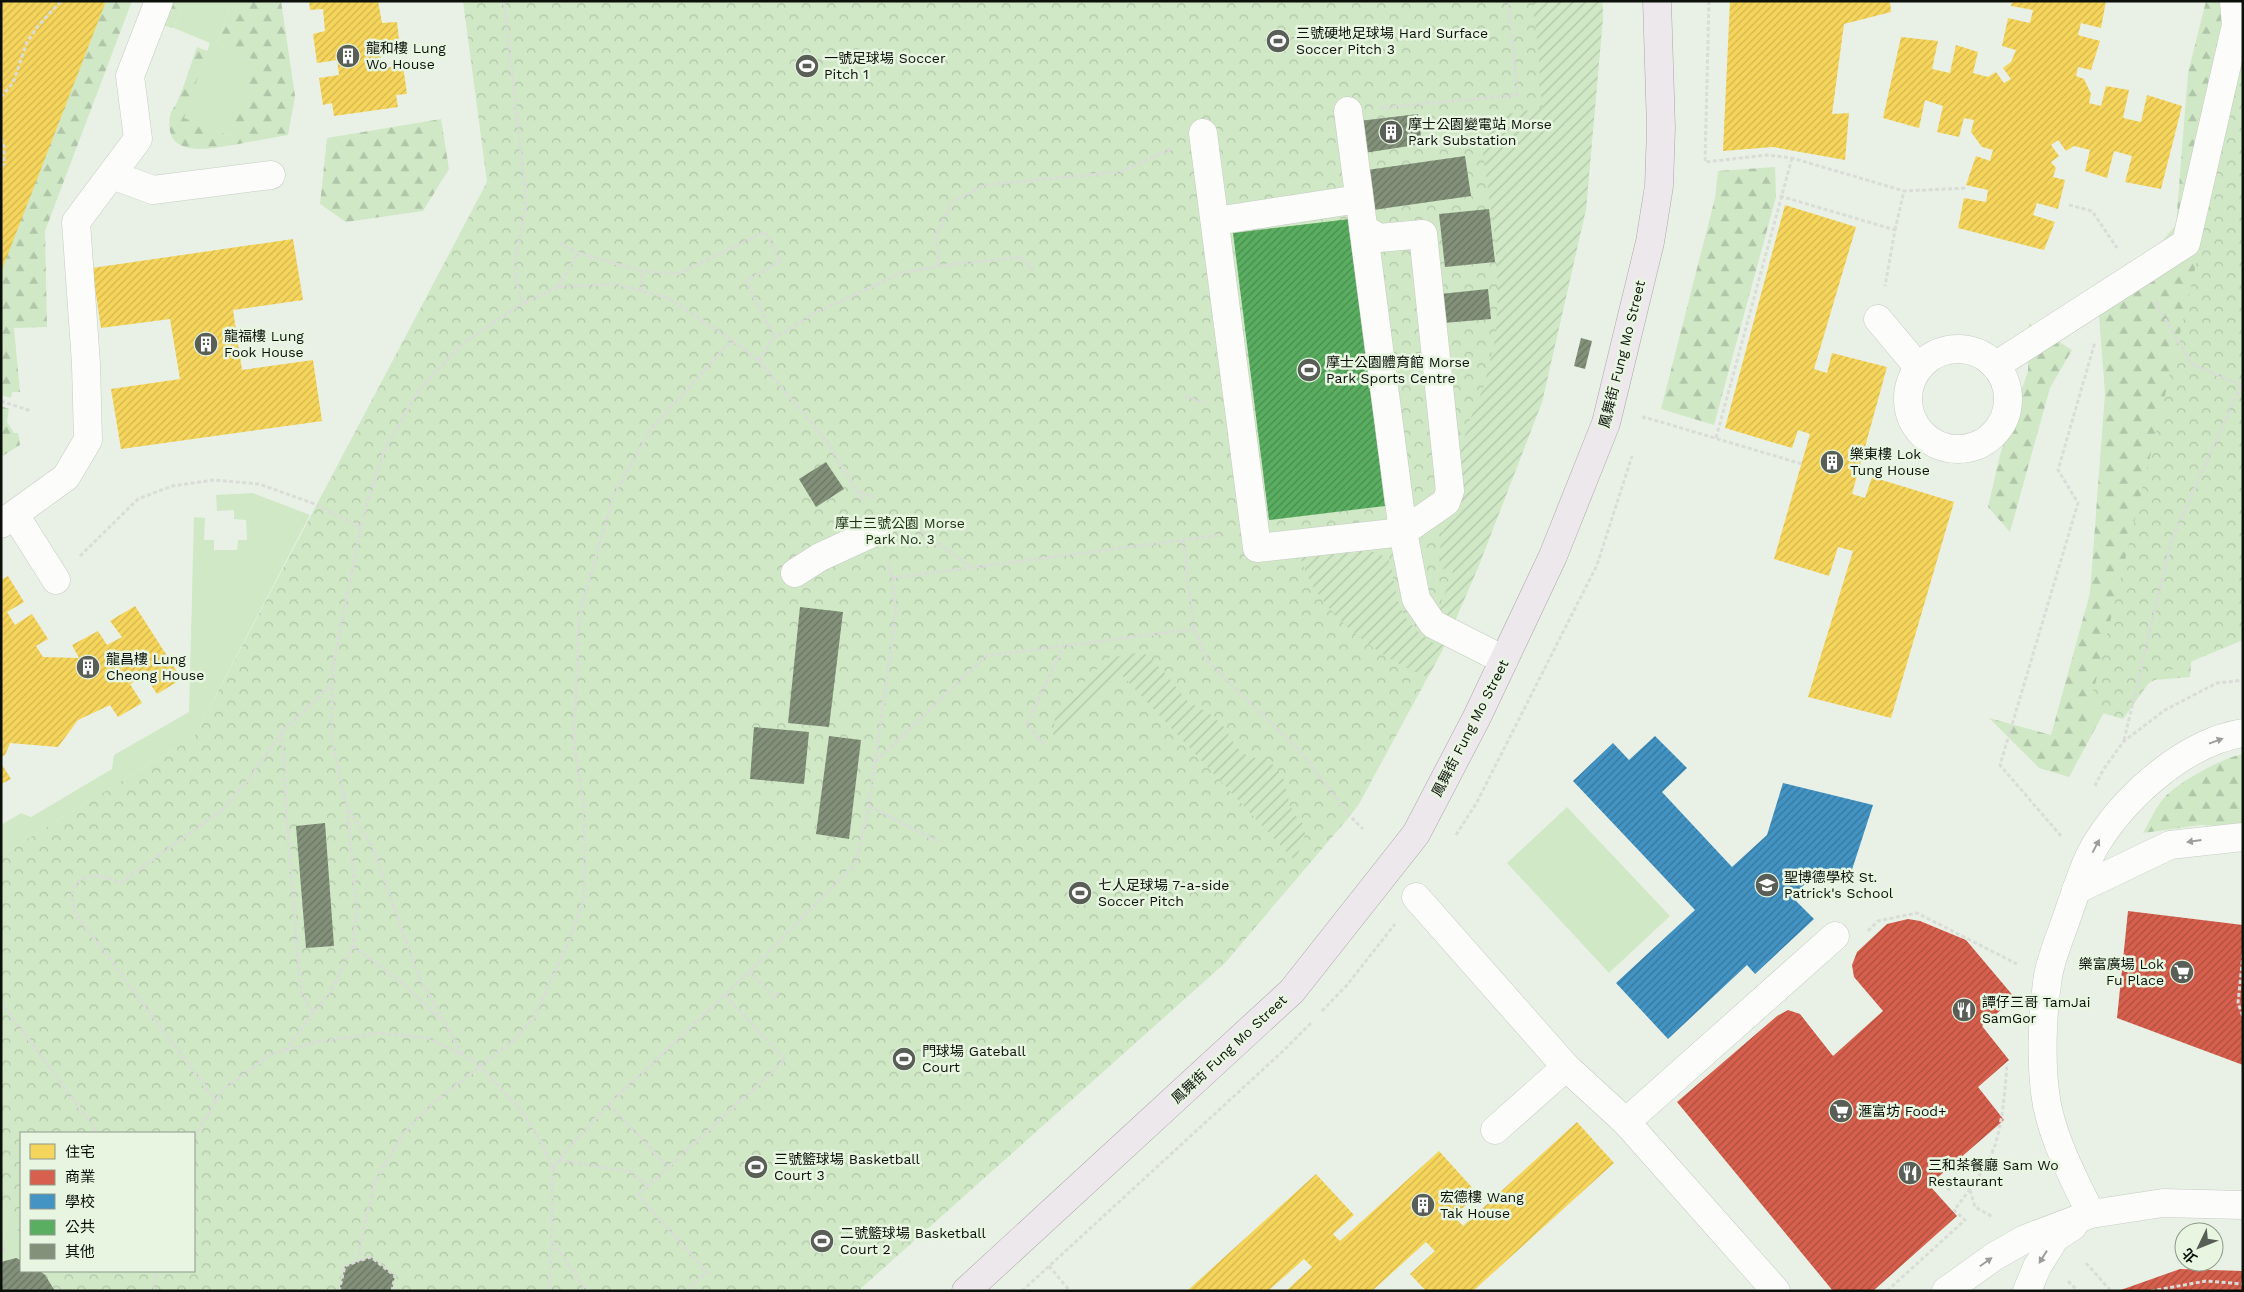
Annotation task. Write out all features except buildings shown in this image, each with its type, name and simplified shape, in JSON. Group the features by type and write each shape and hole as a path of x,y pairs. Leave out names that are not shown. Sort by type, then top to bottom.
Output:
{"main road":[{"name":"鳳舞街 Fung Mo Street","path":"966,1291 1292,990 1416,834 1477,717 1553,556 1606,423 1650,242 1658,186 1661,128 1658,1"}],"street":[{"path":"56,580 8,520 66,477 88,440 86,364 76,222 138,139 130,76 159,1"},
{"path":"1995,366 2186,243 2236,25 2234,1"},
{"path":"1348,111 1403,532 1416,599 1432,624 1504,660"},
{"path":"1203,133 1216,221 1257,548 1403,532 1446,502 1450,491 1423,234 1379,238 1364,229"},
{"path":"112,175 153,190 271,175"},
{"path":"1216,221 1358,199"},
{"path":"1878,319 1919,368"},
{"path":"1957,349 1971,351 1984,356 1995,366 2004,381 2008,398 2005,415 1997,431 1984,442 1968,448 1950,448 1934,443 1920,432 1911,418 1908,400 1910,383 1919,368 1929,358 1942,351 1957,349"},
{"path":"795,573 820,557 879,530"},
{"path":"2091,1214 2063,1158 2047,1105 2042,1038 2048,975 2076,890 2097,842 2135,794 2168,767 2200,747 2243,732"},
{"path":"2076,890 2170,845 2243,837"},
{"path":"1416,897 1566,1067 1626,1122 1776,1291"},
{"path":"1626,1122 1836,936"},
{"path":"1495,1130 1566,1067"},
{"path":"1946,1291 1995,1256 2025,1238 2091,1214 2163,1203 2243,1205"},
{"path":"2027,1291 2037,1267 2055,1238 2091,1214"}],"path":[{"path":"1,97 13,83 27,42 38,26 61,1"},
{"path":"504,1 525,189 525,212 516,256 516,281 523,304"},
{"path":"1348,111 1517,95 1509,1"},
{"path":"1709,1 1705,162 1767,155 1792,158 1904,191 1967,188"},
{"path":"939,266 936,236 952,202 985,186 1120,172 1203,133"},
{"path":"1,138 4,146 4,164 1,166"},
{"path":"1716,438 1780,196 1792,158"},
{"path":"1878,319 1904,191"},
{"path":"1780,196 1896,230"},
{"path":"559,243 578,253 642,271 678,274 765,232 781,261 746,281 775,338"},
{"path":"558,287 578,253"},
{"path":"759,361 775,338 813,314 901,273 939,266 1021,258 1033,270"},
{"path":"641,291 642,271"},
{"path":"284,1050 333,988 353,946 356,910 347,808 331,737 333,665 361,528 384,451 418,391 462,344 523,304 558,287 615,284 668,298 732,340 759,361 826,440 879,530 892,578 896,613 869,806 856,863 750,971 609,1104 553,1169"},
{"path":"2147,307 2155,302 2192,364 2242,383 2172,540 2124,741 2165,710 2217,683 2243,680"},
{"path":"2067,843 2000,765 2078,502 2058,470 2096,336"},
{"path":"358,1261 375,1182 403,1134 433,1103 515,1039 533,1019 569,942 584,898 585,845 583,803 574,742 579,622 614,494 652,428 732,340"},
{"path":"1,400 31,411"},
{"path":"1641,426 1644,416 1802,464"},
{"path":"1452,842 1477,802 1597,565 1632,454"},
{"path":"56,580 138,499 172,486 214,480 259,484 315,504 361,528"},
{"path":"858,492 869,494 877,499"},
{"path":"909,522 972,567"},
{"path":"892,578 1225,534 1257,548"},
{"path":"1183,540 1194,629 1208,662 1300,751 1350,816 1363,829"},
{"path":"875,761 986,656 1194,629"},
{"path":"1044,744 1027,724 1064,646"},
{"path":"216,1101 75,913 72,900 77,883 88,876 106,876 121,883 223,809 249,779 282,732 332,684"},
{"path":"282,732 287,821 302,993 313,1012"},
{"path":"869,806 938,842"},
{"path":"347,808 373,848 418,974 463,1056"},
{"path":"1836,936 1850,948 1878,921 1916,913 2020,965"},
{"path":"353,946 407,987 444,1021"},
{"path":"2243,954 2238,1004 2243,1017"},
{"path":"750,971 774,998 779,992"},
{"path":"686,1291 707,1272 638,1196 785,1060 724,994"},
{"path":"1,1002 97,1132"},
{"path":"195,1135 223,1090 271,1054 317,1042 378,1033 428,1038 480,1066 519,1108 542,1143 553,1169 550,1291"},
{"path":"1887,1291 1965,1220 1954,1210 1970,1190 1995,1146 2005,1094 2007,1059"},
{"path":"609,1104 668,1167"},
{"path":"559,1160 632,1172 648,1187"},
{"path":"1937,1178 1951,1191"},
{"path":"1970,1190 1975,1195"},
{"path":"1970,1190 1975,1208 1993,1217"},
{"path":"1,1235 6,1251"},
{"path":"552,1242 587,1291"},
{"path":"339,1291 345,1266 371,1257 395,1276 392,1291"},
{"path":"2086,1263 2111,1291"},
{"path":"1022,1291 1049,1266 1070,1291"},
{"path":"154,1291 156,1272"},
{"path":"2064,1276 2078,1291"},
{"path":"2151,1291 2206,1281 2243,1284"}],"green space":[{"path":"88,1 132,1 45,231 47,327 14,328 20,392 12,392 11,398 1,395 1,230"},
{"path":"170,1 183,1 174,28 161,25"},
{"path":"183,1 233,1 217,44 258,61 230,136 183,118 210,43 174,28"},
{"path":"233,1 281,1 295,96 288,135 216,148 203,149 182,146 174,140 170,130 170,116 183,89 197,47 207,51 184,118 230,136 257,61 217,44"},
{"name":"摩士三號公園 Morse Park No. 3","path":"463,1 1602,1 1603,17 1586,209 1542,402 1479,565 1443,649 1359,804 1225,963 858,1291 54,1291 43,1272 195,1272 195,1132 20,1132 20,1234 1,1203 1,855 194,737 487,182"},
{"path":"1532,1 1602,1 1603,17 1586,209 1542,402 1479,565 1450,632 1433,624 1453,572 1439,567 1441,539 1461,472 1461,452 1467,427 1484,386 1496,335 1498,290 1495,238 1482,147 1483,118 1542,108 1538,47"},
{"path":"2206,1 2243,1 2190,677 2120,683 2069,777 2039,768 1989,718 2051,735 2090,593 2105,393 2099,315 2176,225 2188,73"},
{"path":"2243,56 2243,640 2171,670 2148,684 2123,719 2089,709 2188,300"},
{"path":"441,119 449,169 423,211 346,222 320,204 327,138"},
{"path":"1775,167 1776,197 1714,425 1661,409 1715,198 1718,171"},
{"path":"2029,323 2072,350 2050,388 2010,532 1988,507 2000,455 2028,371"},
{"path":"1,406 9,409 7,422 14,433 18,433 20,445 1,457"},
{"path":"253,493 310,515 194,737 1,855 1,825 21,813 31,817 112,769 114,755 189,712 194,517 205,518 204,540 214,540 214,550 237,550 238,540 247,540 246,520 234,519 234,510 217,511 216,495"},
{"path":"1351,550 1374,552 1388,558 1402,612 1411,625 1443,649 1428,677 1380,652 1336,616 1314,588 1300,557"},
{"path":"1143,652 1164,672 1187,701 1210,714 1222,724 1237,748 1249,757 1263,759 1275,766 1283,777 1290,806 1304,825 1305,835 1295,861 1120,673 1053,736 1056,710 1108,658"},
{"path":"2243,754 2243,827 2201,825 2143,833 2159,805 2172,791 2191,777 2213,765"},
{"path":"1567,807 1670,916 1609,973 1507,863"},
{"path":"1,1203 20,1234 20,1272 43,1272 54,1291 1,1291"}],"place":[{"name":"三號硬地足球場 Hard Surface Soccer Pitch 3","path":"1278,41"},
{"name":"龍和樓 Lung Wo House","path":"348,56"},
{"name":"一號足球場 Soccer Pitch 1","path":"807,66"},
{"name":"摩士公園變電站 Morse Park Substation","path":"1391,132"},
{"name":"龍福樓 Lung Fook House","path":"206,344"},
{"name":"摩士公園體育館 Morse Park Sports Centre","path":"1309,370"},
{"name":"樂東樓 Lok Tung House","path":"1832,462"},
{"name":"龍昌樓 Lung Cheong House","path":"88,667"},
{"name":"聖博德學校 St. Patrick's School","path":"1767,885"},
{"name":"七人足球場 7-a-side Soccer Pitch","path":"1080,893"},
{"name":"樂富廣場 Lok Fu Place","path":"2182,972"},
{"name":"譚仔三哥 TamJai SamGor","path":"1964,1010"},
{"name":"門球場 Gateball Court","path":"904,1059"},
{"name":"滙富坊 Food+","path":"1841,1111"},
{"name":"三號籃球場 Basketball Court 3","path":"756,1167"},
{"name":"三和茶餐廳 Sam Wo Restaurant","path":"1910,1173"},
{"name":"宏德樓 Wang Tak House","path":"1423,1205"},
{"name":"二號籃球場 Basketball Court 2","path":"822,1241"}]}
